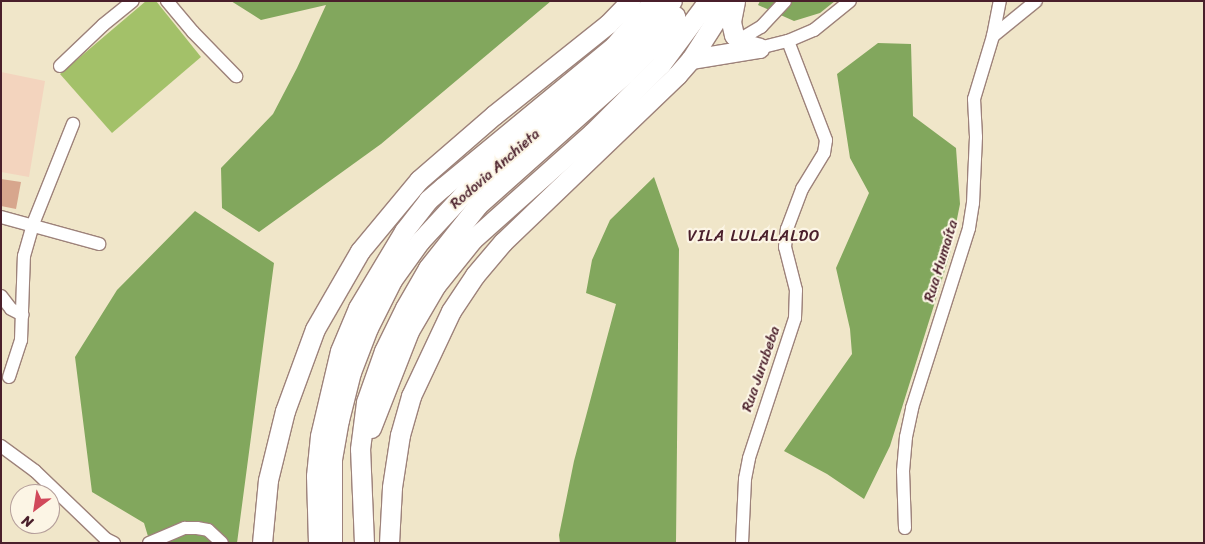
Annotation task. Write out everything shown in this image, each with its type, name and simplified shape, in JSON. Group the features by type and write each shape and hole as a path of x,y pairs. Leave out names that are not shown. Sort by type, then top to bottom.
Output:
{"highway":[{"path":"262,543 268,480 285,411 315,329 360,251 419,180 494,115 608,24 630,1"},
{"name":"Rodovia Anchieta","path":"318,543 316,476 320,436 340,351 358,308 404,230 428,200 476,158 614,46 652,1"},
{"name":"Rodovia Anchieta","path":"332,543 332,459 338,420 351,372 368,328 392,280 420,241 468,188 598,80 649,30 672,1"},
{"path":"364,543 360,449 366,402 374,376 405,308 428,268 478,205 593,104 658,40 677,13 681,1"},
{"path":"360,449 373,422 409,331 436,285 473,239 592,133 661,64 708,1"},
{"path":"389,543 392,487 402,427 411,396 451,311 475,275 503,242 547,198 603,148 691,59 728,1"},
{"path":"735,1 731,22 734,35 746,45 759,48"},
{"path":"691,59 759,48"}],"street":[{"path":"60,66 103,25 133,1"},
{"path":"167,1 193,32 236,76"},
{"path":"738,40 761,27 785,1"},
{"path":"759,48 788,41 821,25 850,1"},
{"name":"Rua Humaíta","path":"905,528 903,471 906,437 912,408 969,228 973,203 976,137 974,99 993,36 1000,1"},
{"path":"993,36 1036,1"},
{"name":"Rua Jurubeba","path":"742,543 745,479 749,458 795,318 796,290 785,247 787,229 802,189 824,153 826,140 788,41"},
{"path":"9,377 21,340 23,315 22,266 33,224 73,124"},
{"path":"1,217 33,224 100,244"},
{"path":"1,296 11,309 23,315"},
{"path":"1,446 35,471 75,507 106,539 114,543"},
{"path":"150,543 185,528 198,528 208,530 222,543"}],"shaded area":[{"path":"1,72 45,81 29,177 1,172"}],"green space":[{"path":"146,1 156,1 201,57 112,133 60,74"},
{"path":"231,1 551,1 381,144 259,232 222,208 221,168 273,114 326,5 261,20"},
{"path":"760,1 835,1 820,13 794,21 758,5"},
{"path":"878,43 911,44 913,116 956,148 960,204 950,254 890,446 864,499 827,474 784,451 852,354 850,329 836,268 869,193 850,158 837,74"},
{"path":"654,177 679,249 676,543 560,543 559,535 574,461 616,304 586,293 592,260 610,220"},
{"path":"195,211 274,263 237,543 150,543 144,523 92,492 75,357 117,290"}],"building":[{"path":"1,179 21,182 16,209 1,206"}],"district":[{"name":"VILA LULALALDO","path":"754,236"}]}
